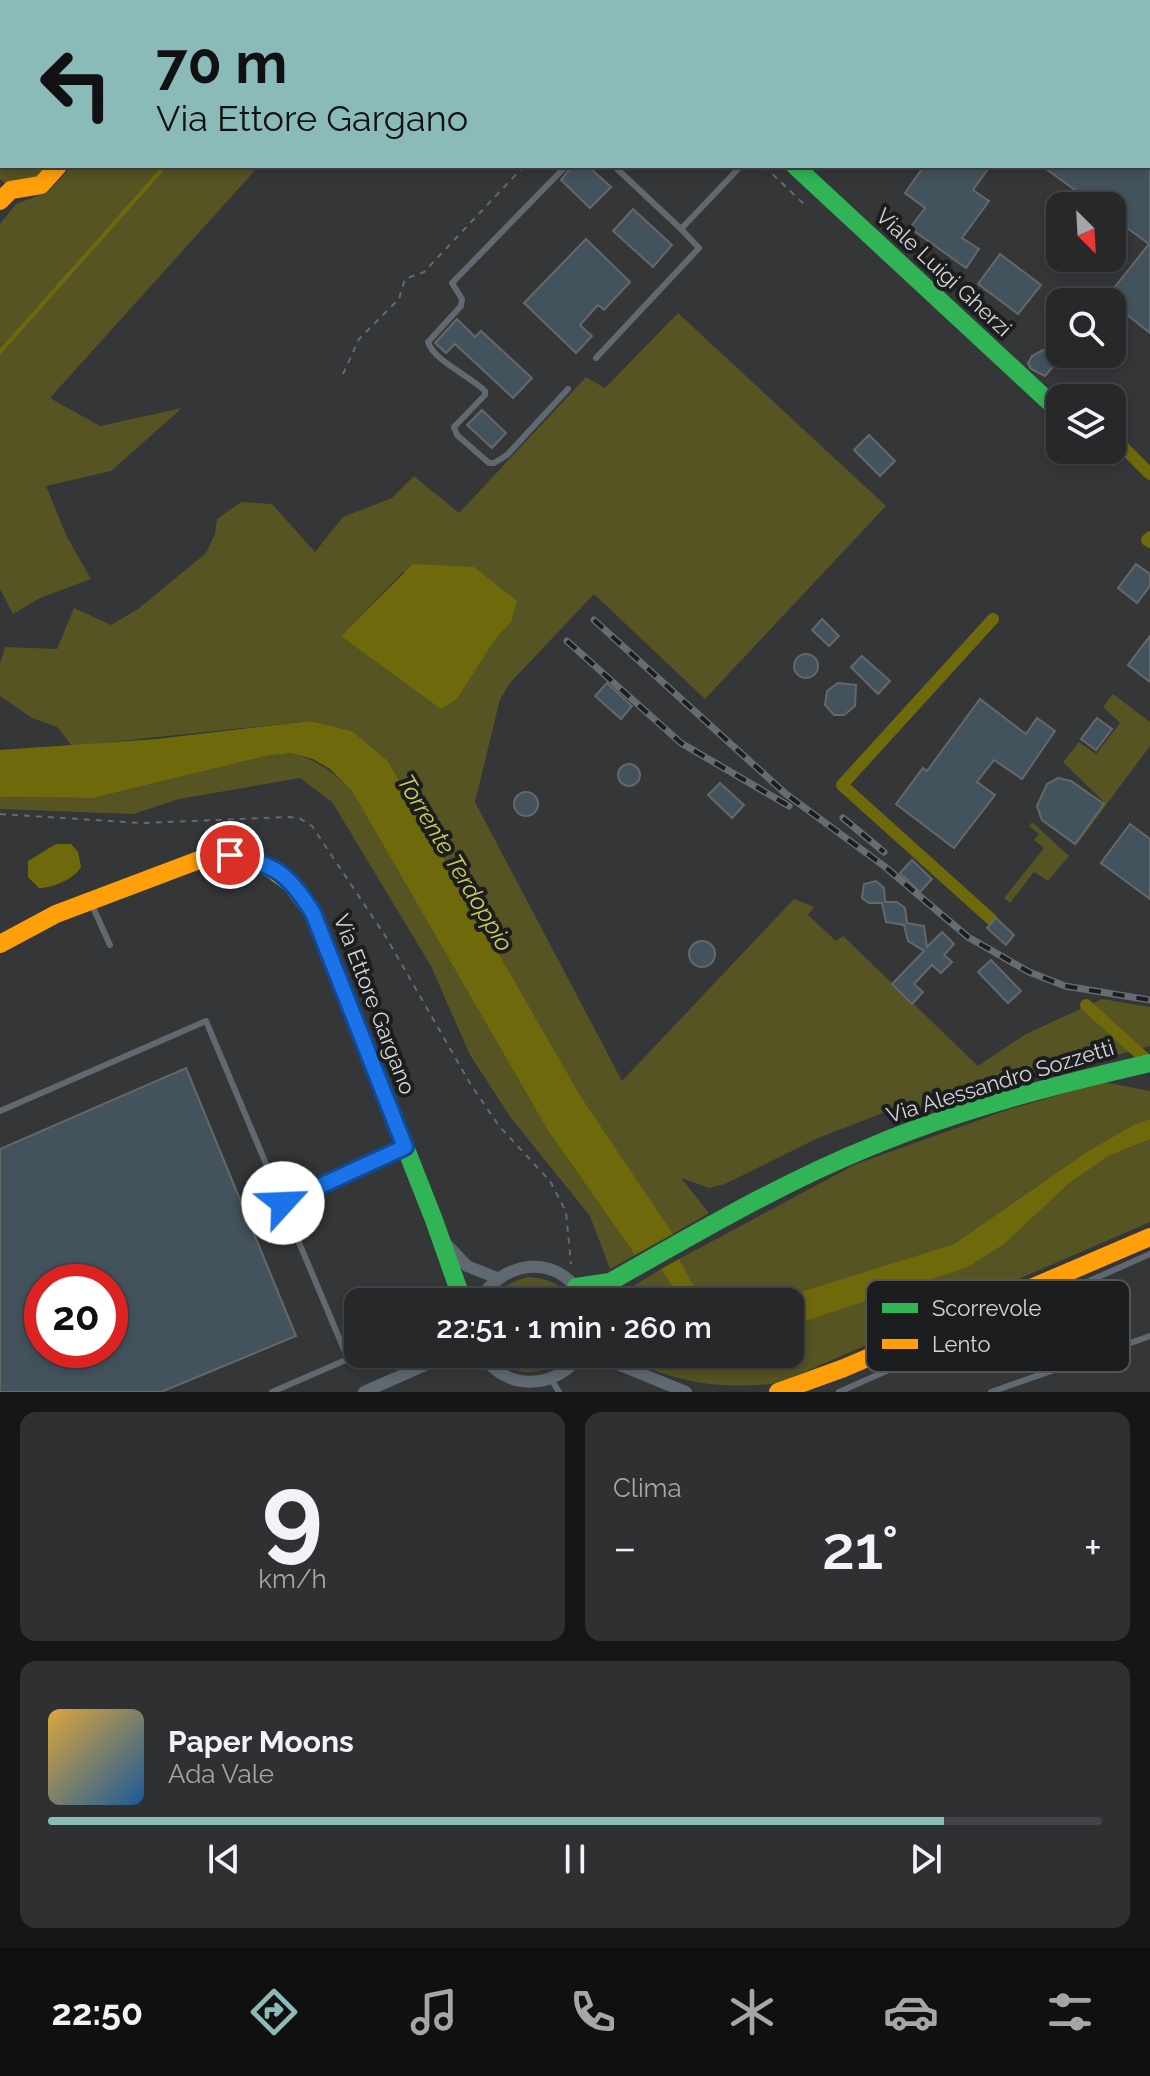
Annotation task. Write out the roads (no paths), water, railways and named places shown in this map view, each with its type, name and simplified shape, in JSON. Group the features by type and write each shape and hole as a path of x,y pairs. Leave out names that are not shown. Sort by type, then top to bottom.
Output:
{"street":[{"path":"0,201 11,190 41,185 56,168"},
{"name":"Viale Luigi Gherzi","path":"797,168 1046,399"},
{"name":"Via Ettore Gargano","path":"0,944 28,924 190,861 230,855 279,869 297,887 313,913 458,1288"},
{"name":"Via Alessandro Sozzetti","path":"595,1288 806,1175 909,1131 1064,1083 1146,1064"},
{"name":"Via Ettore Gargano","path":"434,1220 450,1251 467,1266 497,1278"},
{"path":"1050,1280 1150,1237"},
{"path":"489,1288 497,1278 515,1269 535,1266 554,1271 574,1288"},
{"name":"Via Alessandro Sozzetti","path":"609,1288 618,1278"},
{"path":"778,1392 866,1359"},
{"path":"364,1392 420,1368"},
{"path":"494,1368 516,1381 534,1383 551,1379 569,1368"},
{"path":"627,1368 686,1392"}],"lane":[{"path":"564,168 452,283 462,299 461,306 428,342 430,349 485,391 485,395 454,427 457,435 489,463 507,455 568,389"},
{"path":"596,358 699,248 616,168"},
{"path":"681,229 739,168"},
{"path":"90,901 110,945"},
{"path":"0,1111 206,1021 348,1359 272,1392"},
{"path":"283,1203 405,1147"},
{"path":"1091,1280 1150,1254"},
{"path":"1130,1343 1150,1336"},
{"path":"839,1392 884,1372"},
{"path":"991,1392 1048,1372"},
{"path":"551,1379 559,1392"}],"waterway":[{"path":"0,352 163,168"},
{"path":"1126,450 1150,474"},
{"path":"1150,537 1147,540 1150,542"},
{"path":"992,920 842,785 993,619"},
{"path":"1086,1005 1150,1063"}],"railway":[{"path":"594,620 786,794 884,866 968,937 1029,972 1065,986 1150,1000"},
{"path":"567,641 681,743 789,806"},
{"path":"843,818 884,852"}],"water label":[{"name":"Torrente Terdoppio","path":"455,863"}]}
